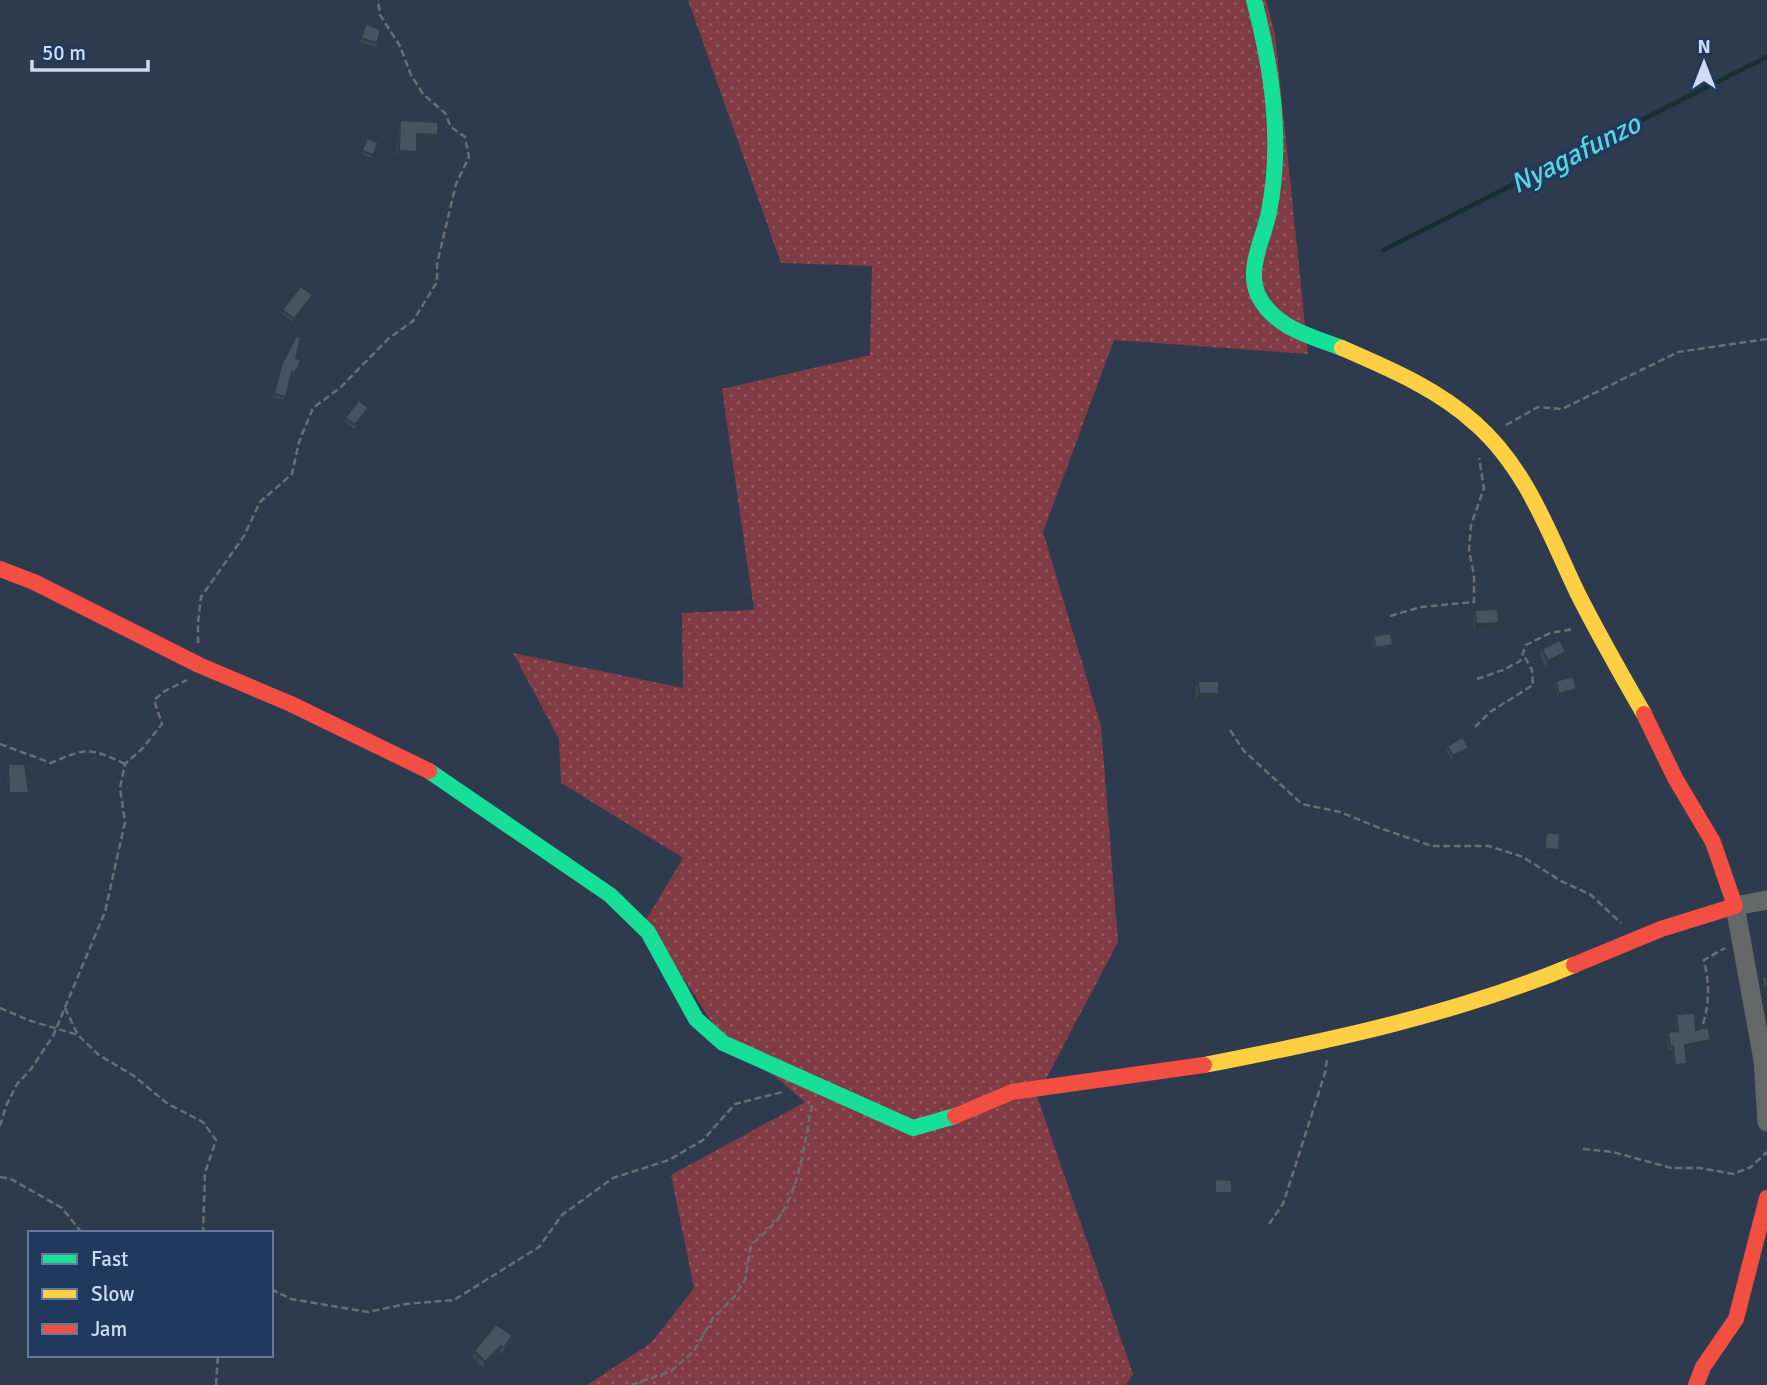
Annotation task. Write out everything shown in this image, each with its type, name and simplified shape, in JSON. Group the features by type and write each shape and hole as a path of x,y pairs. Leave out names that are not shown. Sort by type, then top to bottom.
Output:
{"street":[{"path":"1254,0 1265,39 1277,159 1275,190 1254,271 1258,294 1269,312 1285,326 1349,351 1443,399 1477,424 1483,442 1505,453 1529,488 1568,574 1659,742 1669,770 1718,856 1735,906 1763,1060 1767,1122"},
{"path":"0,569 34,582 199,665 291,704 438,775 610,895 648,932 696,1019 723,1043 913,1128 958,1115 1012,1092 1172,1071 1419,1018 1541,979 1661,929 1735,906 1767,900"},
{"path":"1696,1385 1703,1367 1736,1319 1767,1198"}],"path":[{"path":"0,1126 17,1084 31,1069 57,1027 105,912 125,822 120,789 125,764 162,724 154,700 165,691 186,681 199,665 198,622 201,597 244,536 260,502 292,474 299,442 313,408 341,387 388,339 413,321 437,282 437,264 456,184 469,157 465,137 451,127 445,113 423,94 411,75 400,46 380,15 378,0"},
{"path":"1390,616 1421,607 1474,602 1474,575 1469,550 1471,525 1483,488 1483,442 1538,407 1562,409 1678,352 1767,339"},
{"path":"1477,679 1520,661 1527,645 1550,633 1574,629 1592,619"},
{"path":"1475,727 1490,712 1533,685 1532,670 1523,654"},
{"path":"1230,730 1244,751 1303,804 1340,812 1432,846 1489,846 1523,857 1561,881 1591,895 1619,920 1632,941"},
{"path":"0,744 51,763 80,750 99,752 125,764"},
{"path":"1703,1024 1708,1005 1709,984 1704,960 1717,951 1741,943"},
{"path":"0,1008 31,1021 78,1035"},
{"path":"65,1008 78,1035 99,1055 134,1076 168,1104 203,1122 216,1140 205,1173 203,1231"},
{"path":"1269,1224 1283,1204 1298,1161 1325,1073 1329,1039"},
{"path":"273,1290 291,1300 368,1312 406,1304 454,1300 539,1248 562,1215 613,1178 669,1160 703,1140 735,1104 814,1085 800,1163 792,1189 782,1212 768,1230 751,1245 746,1280 713,1318 694,1351 671,1371 631,1385"},
{"path":"1583,1149 1613,1152 1671,1168 1700,1168 1734,1174 1751,1167 1767,1152"},
{"path":"0,1177 11,1179 62,1208 80,1231"},
{"path":"216,1385 218,1357"}],"shaded area":[{"path":"688,0 1266,0 1275,34 1308,354 1114,340 1043,532 1101,726 1118,942 1037,1096 1133,1374 1126,1385 587,1385 651,1343 694,1288 671,1175 805,1102 713,1024 646,920 683,858 561,783 559,739 513,653 683,688 682,613 754,610 722,389 870,355 872,266 781,263"}],"building":[{"path":"366,24 381,29 377,43 361,38"},
{"path":"400,120 438,122 438,135 417,134 417,152 399,151"},
{"path":"367,138 378,142 373,155 362,151"},
{"path":"301,286 313,295 294,319 282,310"},
{"path":"296,336 301,338 296,358 301,360 295,373 292,372 286,397 274,394 281,366"},
{"path":"359,400 368,408 355,425 345,418"},
{"path":"1498,609 1499,623 1476,624 1475,610"},
{"path":"1391,633 1393,645 1376,648 1373,636"},
{"path":"1560,640 1566,652 1548,661 1542,649"},
{"path":"1573,676 1577,689 1559,694 1556,681"},
{"path":"1198,681 1219,681 1219,694 1199,694"},
{"path":"1463,737 1469,748 1453,756 1447,746"},
{"path":"8,764 25,764 29,793 9,793"},
{"path":"1546,833 1560,833 1559,850 1545,849"},
{"path":"1767,976 1767,988 1764,988 1762,977"},
{"path":"1695,1013 1696,1030 1708,1027 1711,1040 1685,1045 1687,1064 1675,1065 1668,1032 1678,1031 1676,1014"},
{"path":"1215,1179 1232,1180 1232,1193 1215,1193"},
{"path":"496,1324 513,1335 504,1348 501,1346 485,1362 474,1351"}],"waterway":[{"name":"Nyagafunzo","path":"1383,250 1767,57"}],"traffic: fast":[{"path":"1254,0 1266,52 1275,131 1273,185 1255,264 1255,285 1265,306 1283,323 1342,348"},
{"path":"429,771 610,895 648,932 696,1019 723,1043 913,1128 955,1116"}],"traffic: slow":[{"path":"1342,348 1395,372 1446,400 1494,441 1535,502 1585,608 1644,714"},
{"path":"1204,1065 1345,1036 1438,1012 1574,965"}],"traffic: jam":[{"path":"0,569 34,582 199,665 291,704 429,771"},
{"path":"1574,965 1661,929 1735,906 1713,842 1675,778 1644,714"},
{"path":"955,1116 1012,1092 1204,1065"},
{"path":"1696,1385 1703,1367 1736,1319 1767,1198"}]}
